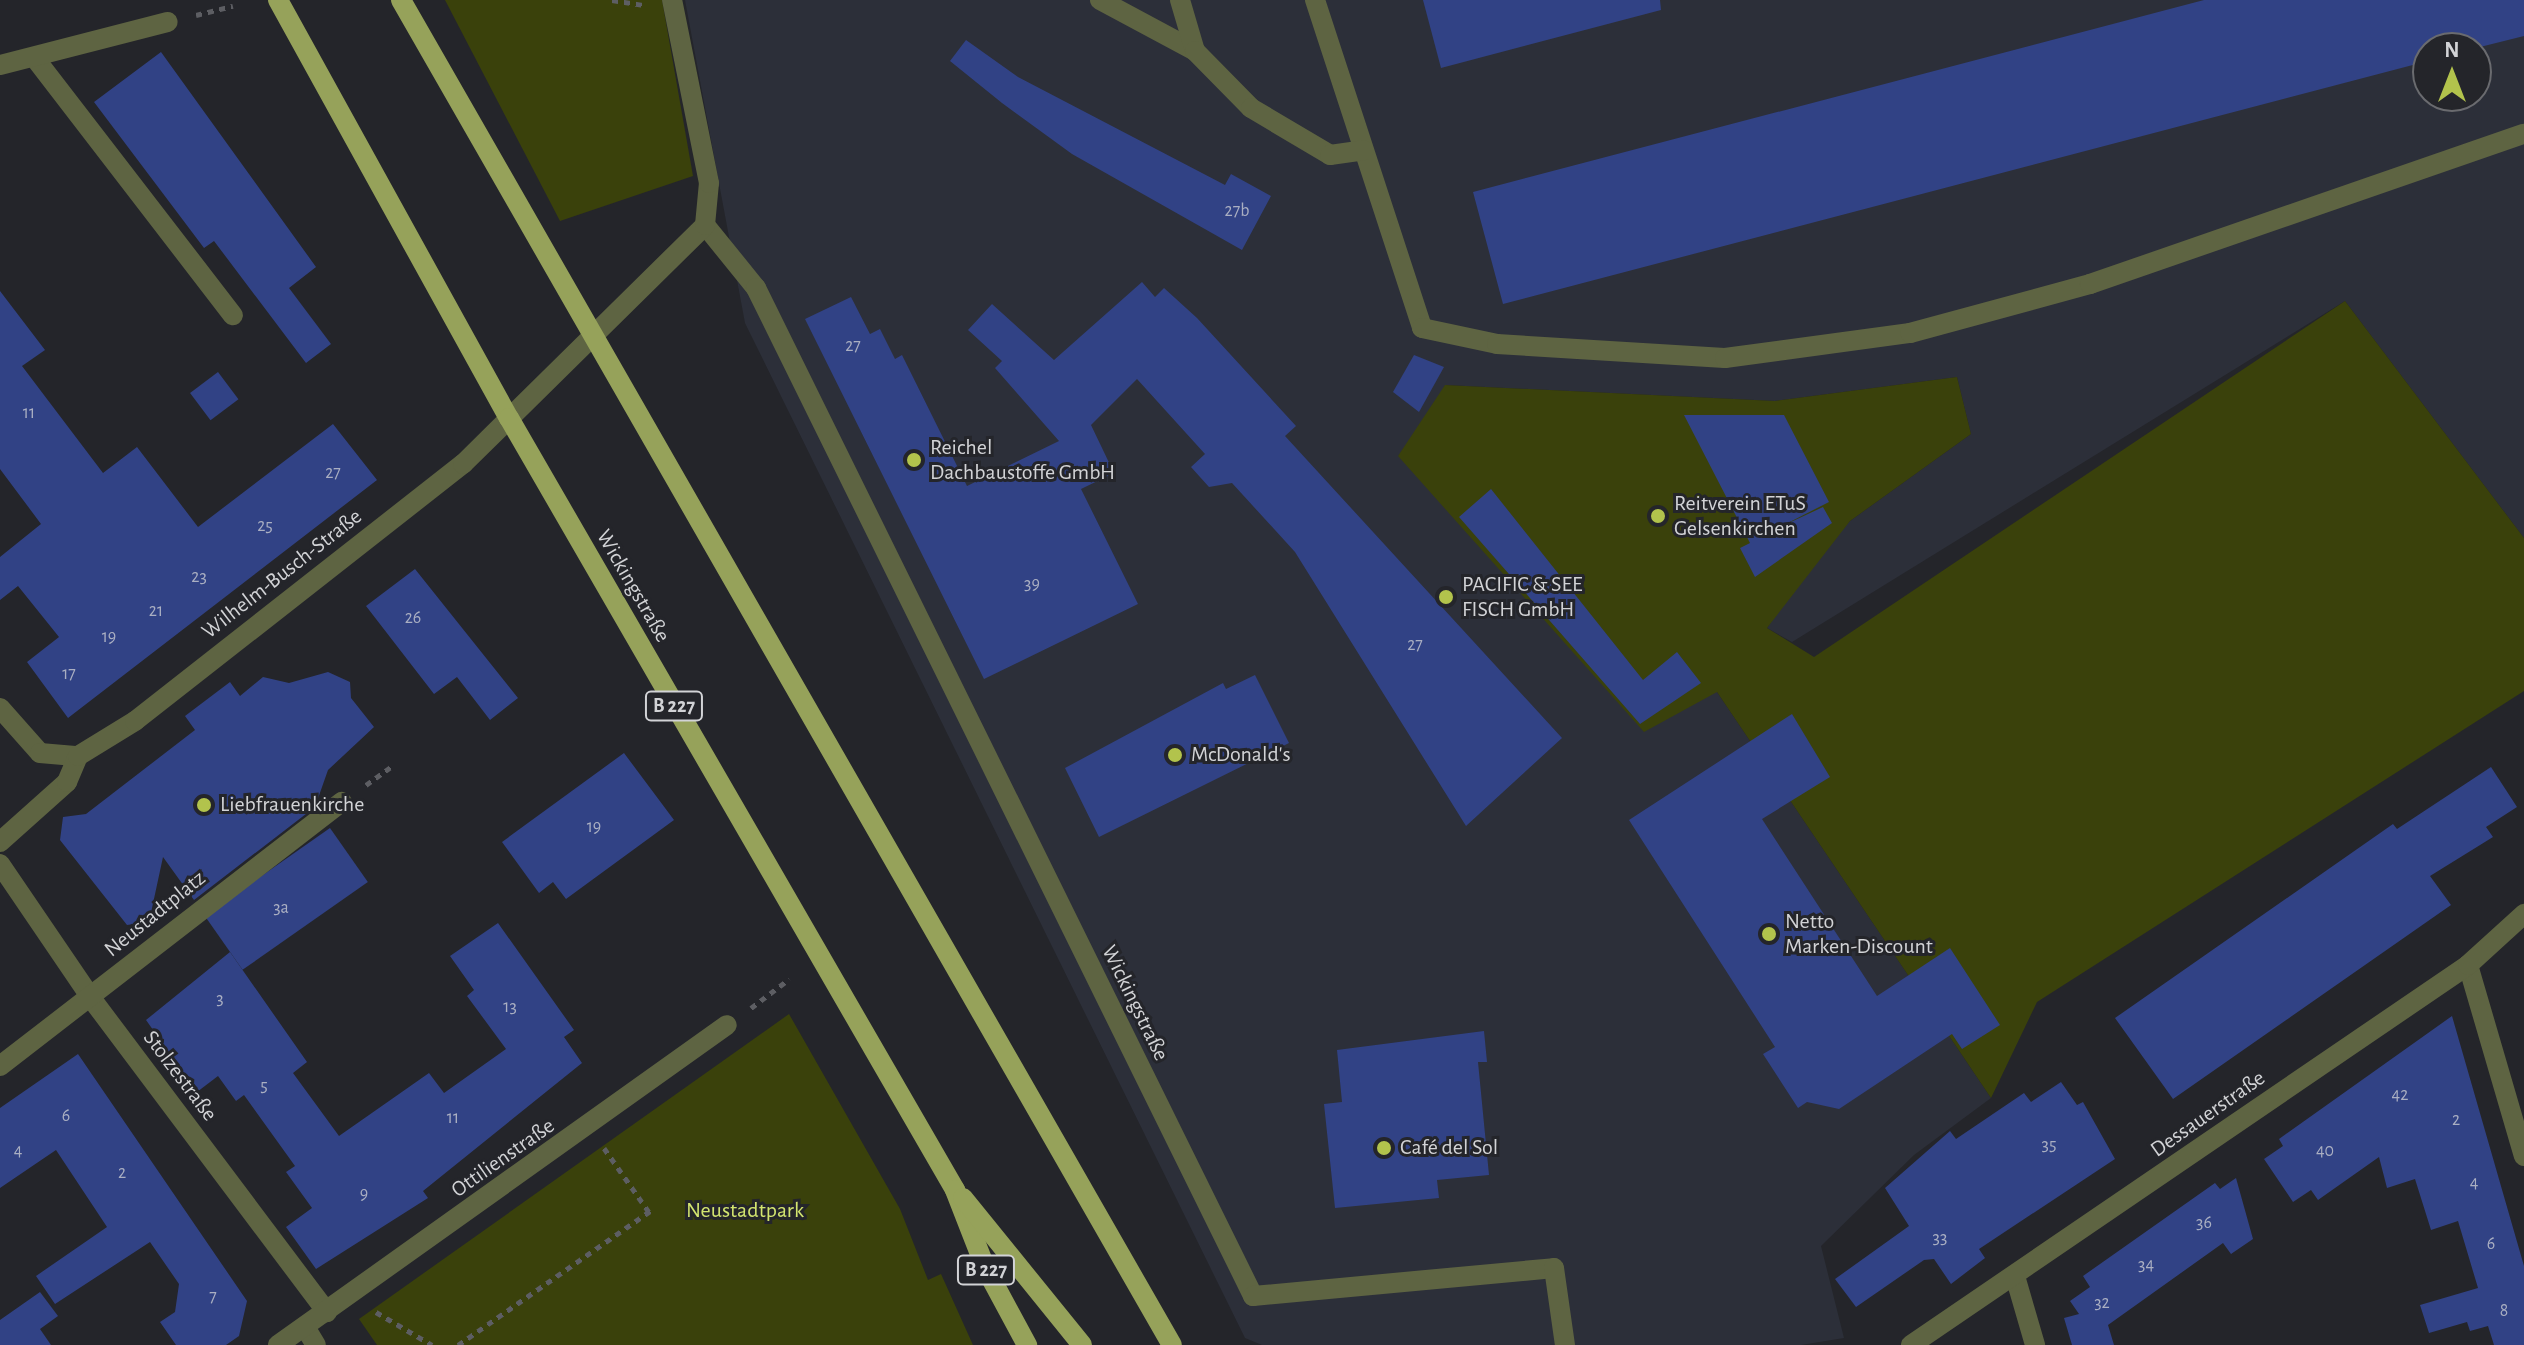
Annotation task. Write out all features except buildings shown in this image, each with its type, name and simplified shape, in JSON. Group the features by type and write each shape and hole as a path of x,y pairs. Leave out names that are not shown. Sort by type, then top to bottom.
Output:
{"main road":[{"name":"Wickingstraße","path":"278,0 509,418 955,1190 985,1267 1027,1345"},
{"path":"401,0 590,335 1172,1345"},
{"name":"Wickingstraße","path":"955,1190 1082,1345"}],"street":[{"path":"590,335 705,225 709,183 672,0"},
{"path":"1100,0 1195,51 1251,108 1330,155 1364,150"},
{"path":"1180,0 1195,51"},
{"path":"1315,0 1422,328 1497,344 1725,358 1910,333 2090,284 2524,134"},
{"path":"0,65 168,22"},
{"path":"34,57 233,315"},
{"name":"Wickingstraße","path":"705,225 756,288 1253,1296 1554,1268 1565,1345"},
{"name":"Wilhelm-Busch-Straße","path":"0,842 67,782 78,756 135,721 435,488 590,335"},
{"path":"0,708 40,753 78,756"},
{"name":"Neustadtplatz","path":"0,1066 91,998 176,923 342,802"},
{"name":"Stolzestraße","path":"0,864 91,998 327,1312"},
{"name":"Dessauerstraße","path":"1911,1345 2468,965 2524,914"},
{"path":"2468,965 2524,1156"},
{"name":"Ottilienstraße","path":"278,1345 589,1127 727,1025"},
{"path":"2015,1276 2035,1345"},
{"path":"305,1327 316,1345"}],"path":[{"path":"168,22 233,6"},
{"path":"727,1025 789,979"},
{"path":"458,1345 651,1211 589,1127"},
{"path":"327,1312 374,1310 432,1345"}],"shaded area":[{"path":"685,0 2524,0 2524,538 2345,301 1792,642 1767,628 1803,574 1850,521 1971,434 1957,377 1775,401 1445,385 1717,692 1991,1098 1914,1155 1821,1246 1844,1338 1801,1345 1262,1345 1245,1338 745,323"}],"green space":[{"path":"445,0 662,0 693,176 560,221"},
{"path":"2345,301 2524,538 2524,691 2037,1002 1991,1098 1717,692 1644,732 1398,456 1445,385 1775,401 1957,377 1971,434 1850,521 1767,628 1814,657"},
{"name":"Neustadtpark","path":"789,1014 900,1209 928,1280 941,1274 973,1345 377,1345 359,1319"}],"place":[{"name":"Reichel Dachbaustoffe GmbH","path":"914,460"},
{"name":"Reitverein ETuS Gelsenkirchen","path":"1658,516"},
{"name":"PACIFIC & SEE FISCH GmbH","path":"1446,597"},
{"name":"McDonald's","path":"1175,755"},
{"name":"Liebfrauenkirche","path":"204,805"},
{"name":"Netto Marken-Discount","path":"1769,934"},
{"name":"Café del Sol","path":"1384,1148"}]}
